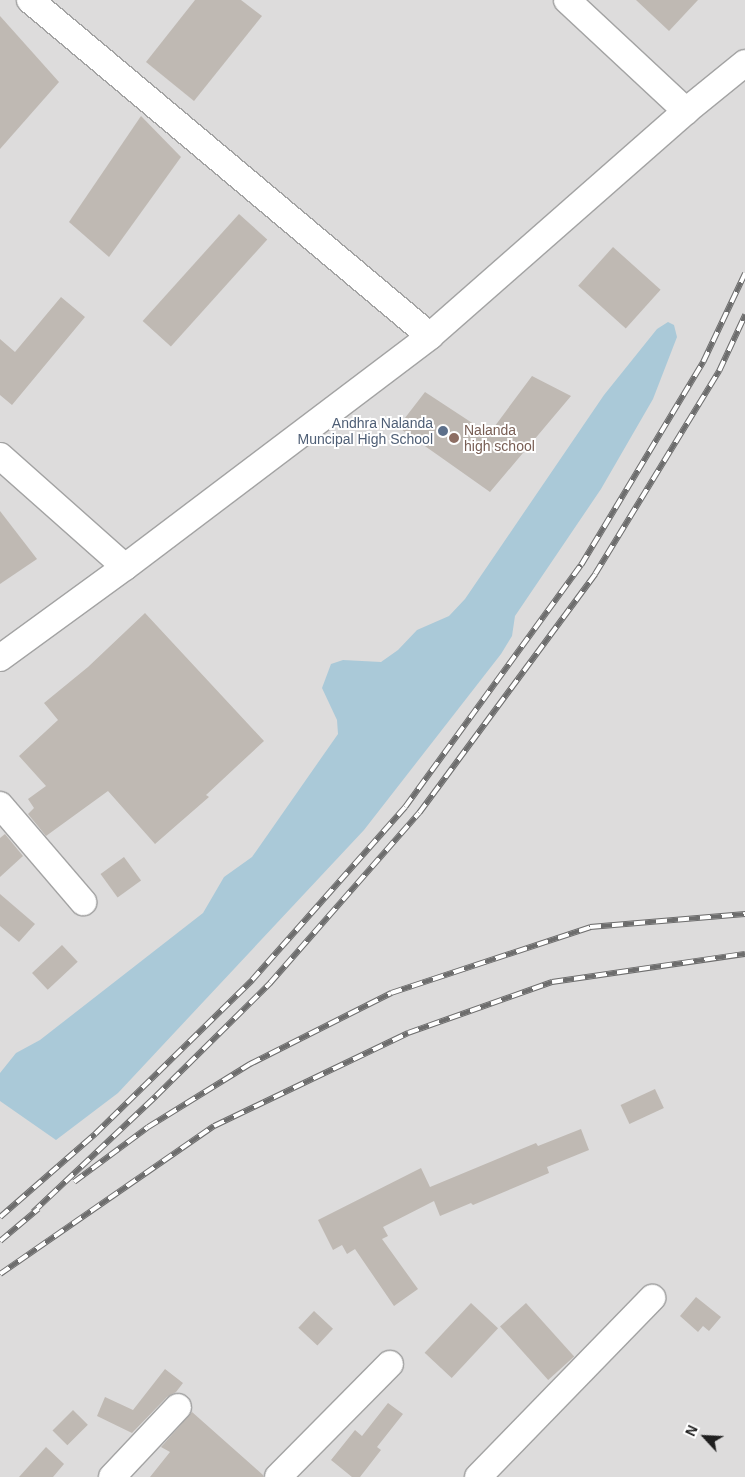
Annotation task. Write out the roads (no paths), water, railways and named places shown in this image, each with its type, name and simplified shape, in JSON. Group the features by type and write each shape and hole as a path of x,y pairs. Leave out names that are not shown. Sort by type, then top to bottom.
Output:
{"street":[{"path":"30,0 430,336"},
{"path":"567,0 686,111"},
{"path":"0,658 126,567 430,336 686,111 745,63"},
{"path":"0,456 126,567"},
{"path":"0,805 83,902"},
{"path":"478,1477 652,1298"},
{"path":"278,1477 390,1364"},
{"path":"112,1477 178,1407"}],"water":[{"path":"668,322 674,325 677,337 653,399 601,489 515,616 512,636 501,654 364,830 118,1093 56,1140 0,1101 0,1073 16,1053 40,1040 203,913 224,877 252,857 338,734 337,720 322,688 331,664 343,660 381,662 398,650 417,630 449,616 465,599 604,395 657,329"}],"railway":[{"path":"0,1217 95,1134 252,980 405,807 581,565 703,362 745,273"},
{"path":"33,1212 156,1096 270,983 419,813 595,574 719,371 745,315"},
{"path":"74,1182 148,1127 250,1064 391,993 590,927 745,914"},
{"path":"0,1274 214,1126 408,1033 552,982 745,954"},
{"path":"0,1241 38,1209"}],"place":[{"name":"Andhra Nalanda Muncipal High School","path":"443,431"},
{"name":"Nalanda high school","path":"454,438"}]}
